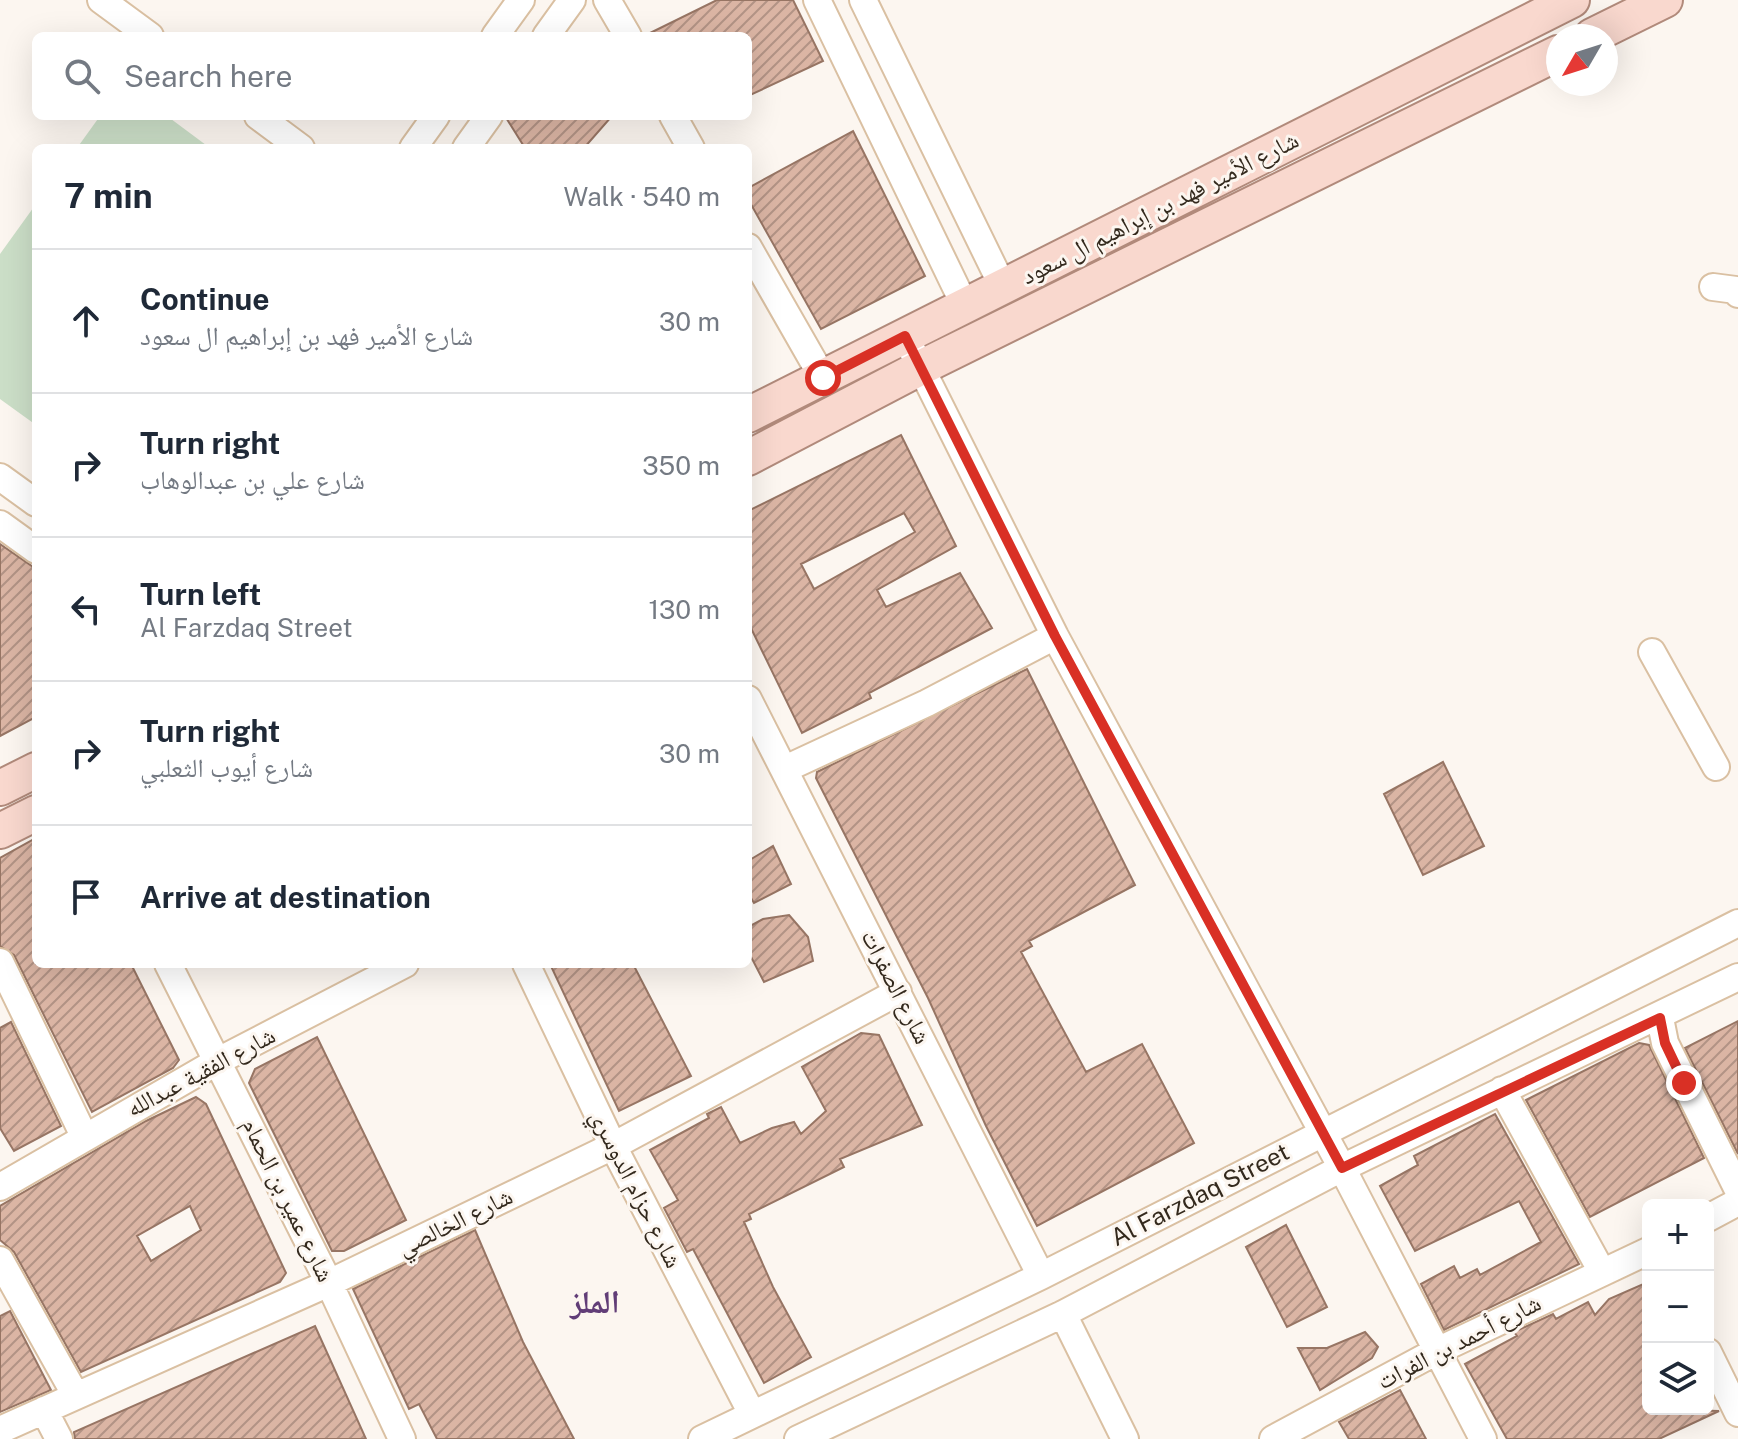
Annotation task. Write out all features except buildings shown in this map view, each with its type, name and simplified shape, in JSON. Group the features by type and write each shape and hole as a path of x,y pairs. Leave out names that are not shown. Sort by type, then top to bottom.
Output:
{"main road":[{"name":"شارع الأمير فهد بن إبراهيم ال سعود","path":"752,413 1572,0"},
{"path":"1616,24 1665,0"},
{"name":"شارع الأمير فهد بن إبراهيم ال سعود","path":"752,456 920,368 1546,59"},
{"path":"0,788 32,772"},
{"path":"0,831 32,815"}],"street":[{"path":"101,0 145,32"},
{"path":"498,32 521,0"},
{"path":"549,32 572,0"},
{"path":"607,0 626,32"},
{"path":"817,0 965,306"},
{"path":"863,0 1003,287"},
{"path":"263,120 296,144"},
{"path":"416,144 433,120"},
{"path":"675,120 689,144"},
{"path":"752,254 823,378"},
{"path":"905,336 1055,636 1342,1168 1483,1439"},
{"path":"0,477 32,500"},
{"path":"0,524 32,547"},
{"path":"785,769 927,703 1055,636"},
{"path":"1652,652 1716,767"},
{"name":"شارع الصفرات","path":"752,707 1041,1276"},
{"name":"Al Farzdaq Street","path":"702,1439 751,1412 1041,1276 1738,923"},
{"path":"0,962 84,1136"},
{"name":"شارع عمير بن الحمام","path":"170,968 329,1283 392,1436"},
{"name":"شارع الفقية عبدالله","path":"0,1187 218,1061 397,968"},
{"name":"شارع حزام الدوسري","path":"528,968 613,1146 751,1412"},
{"name":"Al Farzdaq Street","path":"798,1439 1063,1314 1342,1168 1660,1018 1738,977"},
{"name":"شارع الخالصي","path":"0,1430 329,1283 613,1146 898,992"},
{"path":"1660,1018 1665,1043 1738,1190"},
{"path":"1502,1090 1602,1272"},
{"path":"1714,1215 1738,1202"},
{"name":"شارع أحمد بن الفرات","path":"1273,1439 1437,1351 1642,1254"},
{"path":"0,1260 76,1396"},
{"path":"1063,1314 1125,1439"},
{"path":"1714,1364 1738,1413"},
{"path":"44,1410 59,1439"}],"green space":[{"path":"97,120 172,120 205,144 80,144"},
{"path":"32,210 32,422 0,399 0,254"}],"district":[{"name":"الملز","path":"595,1302"}],"route":[{"path":"823,378 905,336 1055,636 1342,1168 1660,1018 1665,1043 1684,1083"}]}
